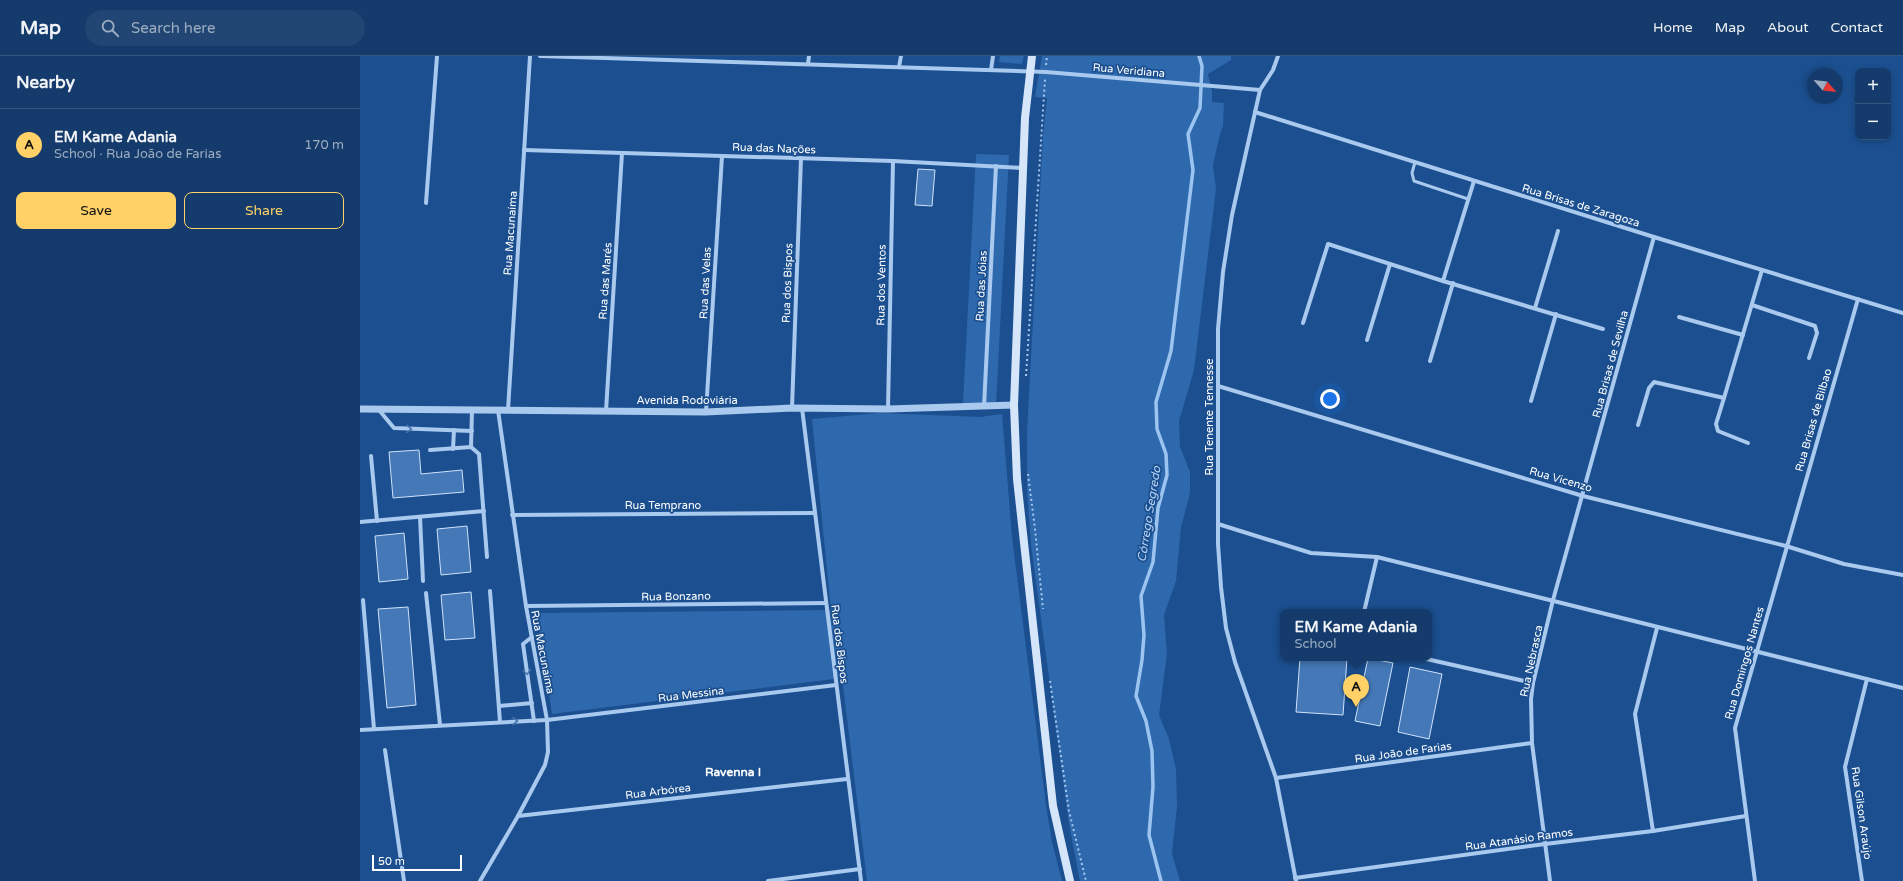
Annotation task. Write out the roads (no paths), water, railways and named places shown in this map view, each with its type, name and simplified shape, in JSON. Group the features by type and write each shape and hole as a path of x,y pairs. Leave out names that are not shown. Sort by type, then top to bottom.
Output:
{"main road":[{"path":"1032,56 1025,118 1014,405 1018,479 1053,806 1070,881"}],"street":[{"path":"426,203 438,56"},
{"name":"Rua Macunaíma","path":"508,410 530,56"},
{"name":"Rua Veridiana","path":"540,56 712,58 808,64 1046,72 1260,90"},
{"path":"808,64 809,56"},
{"path":"899,67 901,56"},
{"path":"991,70 993,56"},
{"name":"Rua Tenente Tennesse","path":"1278,56 1273,70 1260,90 1232,215 1223,272 1218,329 1218,524 1221,587 1226,628 1235,662 1276,778 1296,880"},
{"name":"Rua Brisas de Zaragoza","path":"1255,112 1654,237 1903,312"},
{"name":"Rua das Nações","path":"524,150 893,161 1024,168"},
{"name":"Rua das Marés","path":"606,411 622,153"},
{"name":"Rua das Velas","path":"706,412 722,156"},
{"name":"Rua dos Bispos","path":"792,408 801,158"},
{"name":"Rua dos Ventos","path":"888,410 893,161"},
{"name":"Rua das Jóias","path":"984,407 996,166"},
{"path":"1443,281 1474,181"},
{"path":"1535,308 1558,231"},
{"name":"Rua Brisas de Sevilha","path":"1583,496 1654,237"},
{"path":"1303,323 1328,244 1443,281 1603,329"},
{"path":"1367,340 1390,264"},
{"path":"1748,443 1718,431 1716,424 1762,270"},
{"path":"1430,361 1453,283"},
{"name":"Rua Brisas de Bilbao","path":"1786,546 1858,299"},
{"path":"1752,305 1815,326 1817,333 1810,358"},
{"path":"1531,401 1556,314"},
{"path":"1679,317 1743,335"},
{"path":"1638,425 1649,388 1654,382 1724,398"},
{"name":"Rua Vicenzo","path":"1218,386 1583,496 1786,546 1844,564 1903,576"},
{"name":"Avenida Rodoviária","path":"360,409 706,412 792,408 888,410 1014,405"},
{"name":"Rua dos Bispos","path":"802,408 847,779 861,881"},
{"path":"379,409 394,428 472,431"},
{"path":"471,447 472,410"},
{"name":"Rua Macunaíma","path":"480,881 518,816 545,765 548,752 547,720 526,606 498,410"},
{"path":"453,448 454,430"},
{"path":"430,450 471,447 479,454 487,557"},
{"path":"371,456 377,521"},
{"name":"Rua Nebrasca","path":"1550,881 1532,743 1531,699 1533,683 1553,600 1583,496"},
{"path":"360,522 484,511"},
{"name":"Rua Temprano","path":"512,515 815,514"},
{"path":"420,517 423,581"},
{"path":"1218,524 1311,553 1377,557 1553,600 1657,628 1903,688"},
{"name":"Rua Domingos Nantes","path":"1755,881 1735,728 1786,546"},
{"path":"1365,609 1377,557"},
{"path":"490,591 500,722"},
{"path":"426,593 440,726"},
{"path":"363,600 374,729"},
{"name":"Rua Bonzano","path":"526,606 826,603"},
{"path":"1653,831 1635,714 1657,628"},
{"path":"532,637 523,644 534,721"},
{"path":"1432,660 1533,683"},
{"name":"Rua Gilson Araújo","path":"1862,881 1845,767 1867,679"},
{"name":"Rua Messina","path":"360,730 547,720 836,685"},
{"path":"499,706 532,703"},
{"name":"Rua João de Farias","path":"1276,778 1532,743"},
{"path":"385,750 404,881"},
{"name":"Rua Arbórea","path":"518,816 847,779"},
{"name":"Rua Atanásio Ramos","path":"1296,880 1546,844 1653,831 1746,816"},
{"path":"768,881 860,870"}],"lane":[{"path":"1415,162 1412,173 1414,181 1468,200"}],"waterway":[{"name":"Córrego Segredo","path":"1161,881 1149,835 1153,787 1152,751 1146,721 1136,696 1142,660 1144,635 1141,596 1153,562 1158,508 1167,475 1166,454 1157,429 1156,402 1171,351 1193,170 1188,134 1200,108 1202,66 1199,56"}],"place":[{"name":"EM Kame Adania","path":"1356,707"}],"district":[{"name":"Ravenna I","path":"733,772"}]}
